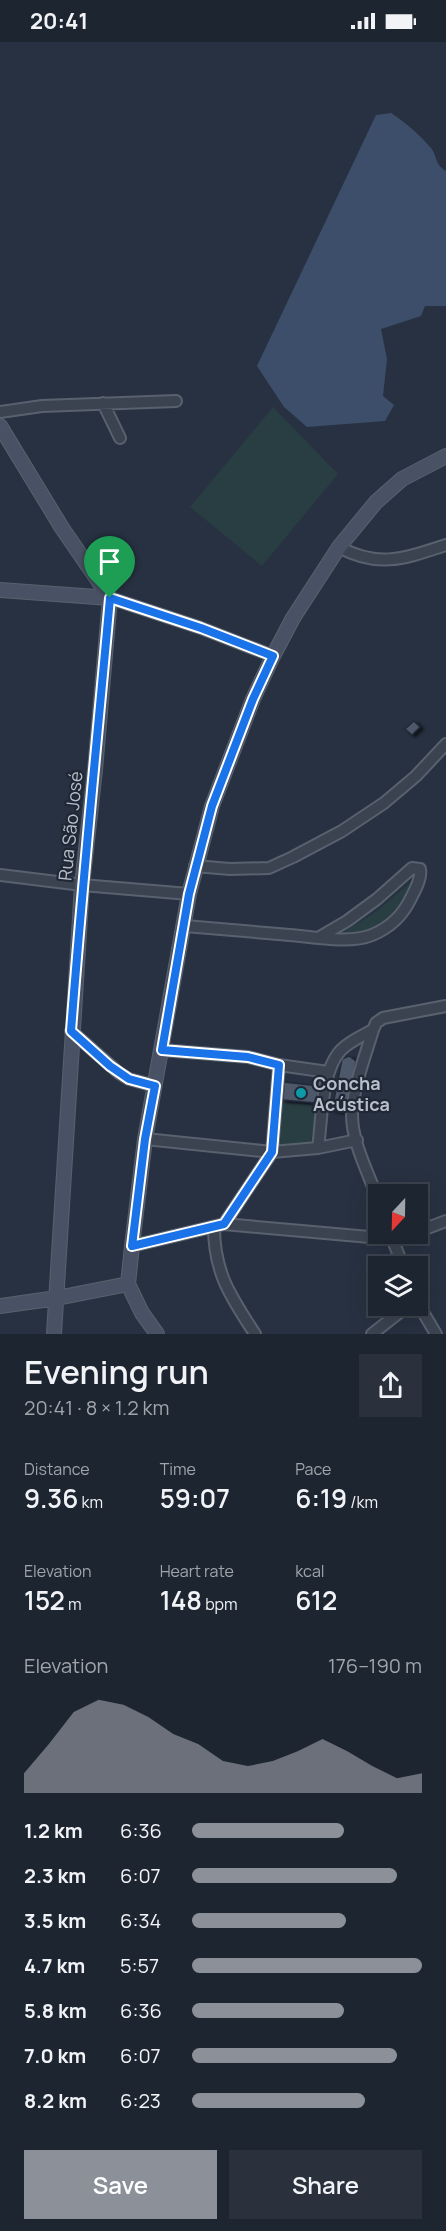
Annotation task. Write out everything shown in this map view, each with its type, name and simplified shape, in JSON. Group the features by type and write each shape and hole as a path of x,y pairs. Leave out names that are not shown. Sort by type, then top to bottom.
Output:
{"street":[{"path":"0,412 42,406 176,401"},
{"path":"103,403 120,438"},
{"path":"0,426 62,528 110,598"},
{"path":"157,1334 142,1313 128,1284 145,1139 189,894 212,806 253,699 273,656 293,618 339,547 376,502 402,479 446,456"},
{"path":"339,547 353,555 384,561 406,558 446,545"},
{"path":"0,590 110,598 201,628 273,656"},
{"name":"Rua São José","path":"54,1334 71,1031 82,885 110,598"},
{"path":"195,866 230,869 269,868 293,857 342,831 384,803 416,776 446,744"},
{"path":"185,926 318,938 354,939 371,936 388,926 404,912 416,888 420,869 412,868 377,899 318,938"},
{"path":"0,875 189,894"},
{"path":"318,1148 328,1072 340,1051 373,1029 382,1018 446,1006"},
{"path":"372,1184 357,1140 352,1117 353,1101 373,1029"},
{"path":"71,1031 110,1066 129,1079 155,1086"},
{"path":"162,1050 248,1057 279,1065 328,1072"},
{"path":"255,1334 234,1302 216,1261 219,1226 272,1152 279,1065"},
{"path":"145,1139 272,1152 318,1148 357,1140"},
{"path":"428,1228 446,1221"},
{"path":"132,1246 219,1226 368,1235"},
{"path":"0,1306 128,1284"},
{"path":"372,1334 395,1316"},
{"path":"425,1316 436,1334"}],"green space":[{"path":"273,407 338,474 262,566 190,507"},
{"path":"417,877 403,908 367,936 340,934 377,911"},
{"path":"282,1103 317,1105 311,1142 280,1146"}],"water":[{"path":"391,113 426,143 433,151 440,166 446,171 446,306 425,306 421,316 381,329 387,359 383,396 394,405 385,421 307,427 284,407 257,366 376,115"}],"building":[{"path":"414,721 420,727 412,735 405,729"},
{"path":"349,1056 356,1061 346,1113 332,1110 342,1059"},
{"name":"Concha Acústica","path":"284,1082 319,1086 316,1103 283,1100"}],"place":[{"name":"Concha Acústica","path":"301,1093"}],"route":[{"path":"110,598 159,613 273,656 253,699 212,806 195,866 162,1050 248,1057 279,1065 272,1152 224,1224 132,1246 145,1139 155,1086 129,1079 110,1066 71,1031 82,885 110,598"}]}
